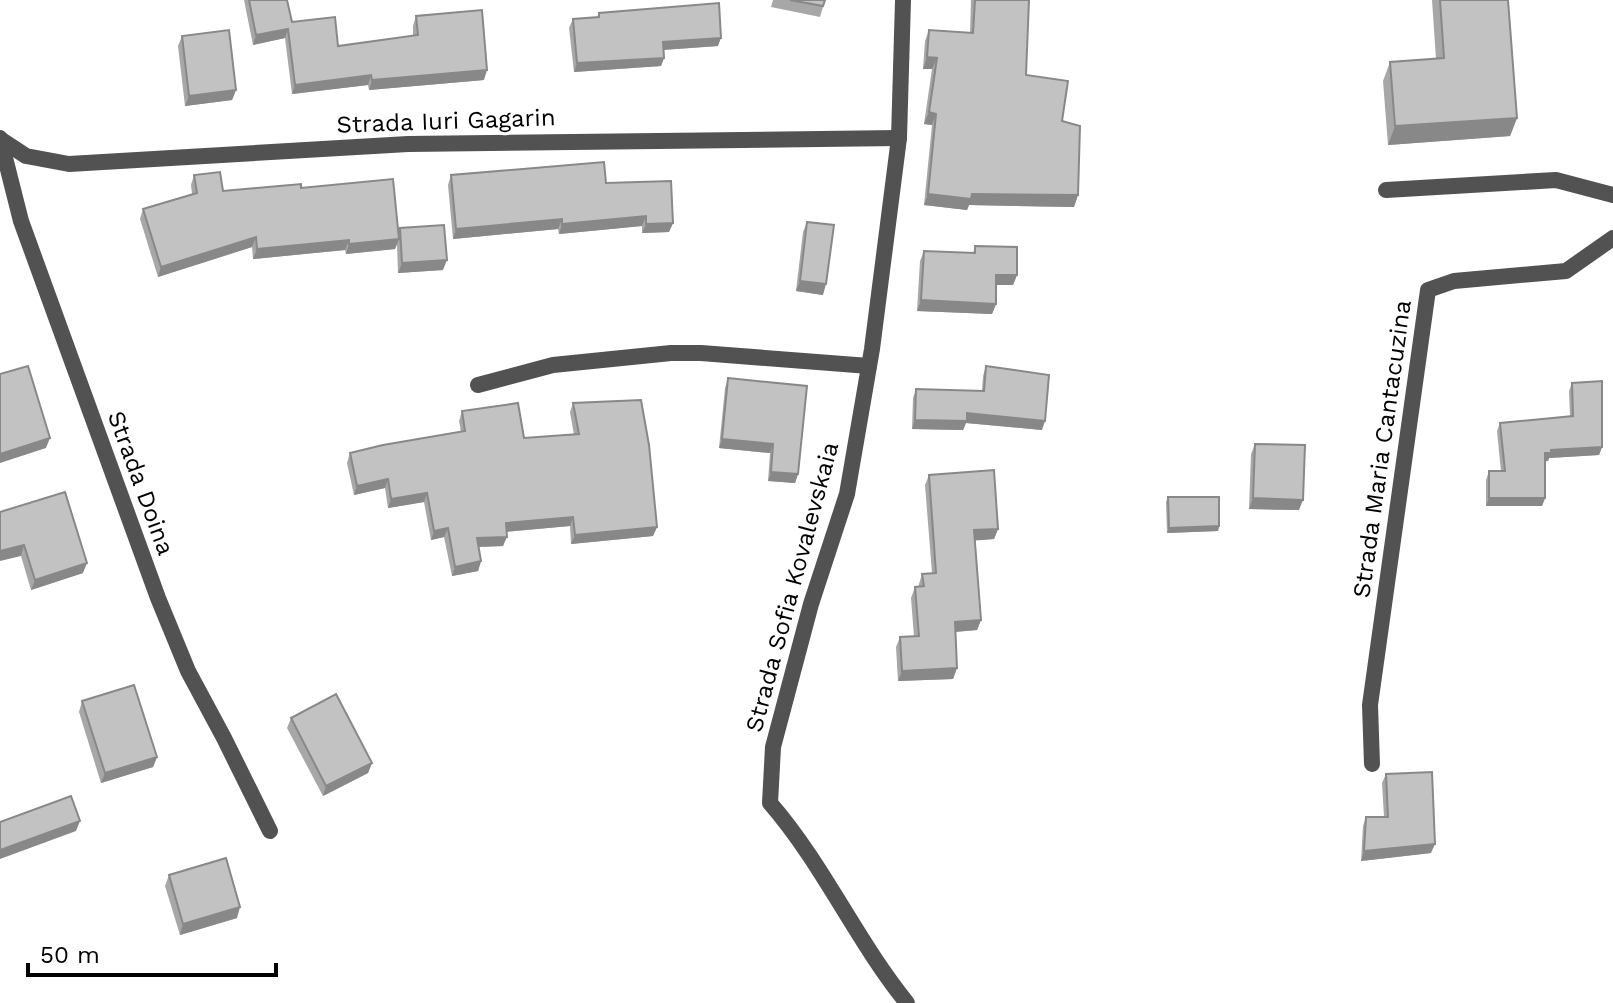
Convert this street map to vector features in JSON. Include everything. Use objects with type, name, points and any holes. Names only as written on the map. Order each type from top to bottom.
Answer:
[{"type":"street","name":"Strada Sofia Kovalevskaia","points":[[903,0],[899,138],[869,366],[847,494],[811,604],[773,747],[770,803],[794,831],[882,972],[907,1003]]},
{"type":"street","name":"Strada Iuri Gagarin","points":[[0,139],[26,156],[69,164],[408,144],[899,138]]},
{"type":"street","name":"Strada Doina","points":[[0,139],[26,236],[158,598],[188,671],[270,831]]},
{"type":"street","points":[[1386,190],[1556,180],[1613,195]]},
{"type":"street","name":"Strada Maria Cantacuzina","points":[[1372,764],[1370,705],[1428,290],[1454,281],[1566,271],[1613,238]]},
{"type":"street","points":[[478,385],[553,365],[671,353],[869,366]]},
{"type":"building","points":[[249,0],[287,0],[292,22],[335,17],[338,46],[418,35],[416,16],[482,10],[487,70],[372,80],[371,75],[295,85],[288,29],[256,35]]},
{"type":"building","points":[[790,0],[825,0],[823,6]]},
{"type":"building","points":[[975,0],[1029,0],[1026,75],[1068,81],[1062,121],[1080,126],[1078,195],[972,194],[971,199],[928,194],[936,114],[929,112],[937,58],[927,57],[929,30],[973,33]]},
{"type":"building","points":[[1440,0],[1508,0],[1517,118],[1395,126],[1390,62],[1444,58]]},
{"type":"building","points":[[719,3],[721,38],[663,42],[664,58],[577,63],[573,19],[599,17],[599,13]]},
{"type":"building","points":[[229,30],[236,90],[189,96],[182,36]]},
{"type":"building","points":[[604,162],[606,183],[671,181],[673,223],[646,224],[646,216],[562,224],[562,219],[456,229],[451,175]]},
{"type":"building","points":[[220,172],[223,191],[301,184],[301,188],[393,179],[399,239],[349,244],[349,240],[257,249],[256,237],[161,267],[143,209],[197,193],[194,175]]},
{"type":"building","points":[[807,222],[834,225],[826,284],[800,281]]},
{"type":"building","points":[[444,225],[447,260],[402,263],[400,228]]},
{"type":"building","points":[[975,246],[1017,247],[1017,275],[996,275],[996,304],[921,300],[924,251],[975,253]]},
{"type":"building","points":[[28,366],[50,438],[0,454],[0,374]]},
{"type":"building","points":[[986,366],[1049,375],[1045,421],[967,413],[967,421],[915,420],[916,389],[984,391]]},
{"type":"building","points":[[728,378],[807,386],[798,474],[771,472],[773,444],[722,439]]},
{"type":"building","points":[[1602,381],[1602,447],[1545,453],[1545,498],[1489,498],[1489,471],[1505,471],[1500,423],[1573,416],[1572,383]]},
{"type":"building","points":[[641,400],[657,527],[575,535],[573,517],[506,523],[507,537],[477,538],[481,561],[455,567],[448,528],[434,531],[427,493],[391,499],[388,479],[357,486],[350,453],[465,431],[462,411],[518,403],[524,438],[579,434],[573,403]]},
{"type":"building","points":[[1255,444],[1305,445],[1303,500],[1253,498]]},
{"type":"building","points":[[994,470],[998,529],[974,530],[981,620],[955,622],[957,668],[902,671],[900,637],[919,636],[915,587],[924,586],[922,574],[936,573],[929,475]]},
{"type":"building","points":[[65,492],[87,563],[35,580],[24,545],[0,551],[0,512]]},
{"type":"building","points":[[1168,497],[1219,497],[1219,526],[1169,528]]},
{"type":"building","points":[[134,685],[157,757],[105,773],[82,701]]},
{"type":"building","points":[[336,694],[372,763],[326,786],[291,718]]},
{"type":"building","points":[[1432,772],[1435,844],[1364,851],[1366,817],[1388,817],[1386,774]]},
{"type":"building","points":[[71,796],[80,821],[0,850],[0,822]]},
{"type":"building","points":[[226,858],[240,907],[183,924],[169,875]]}]
